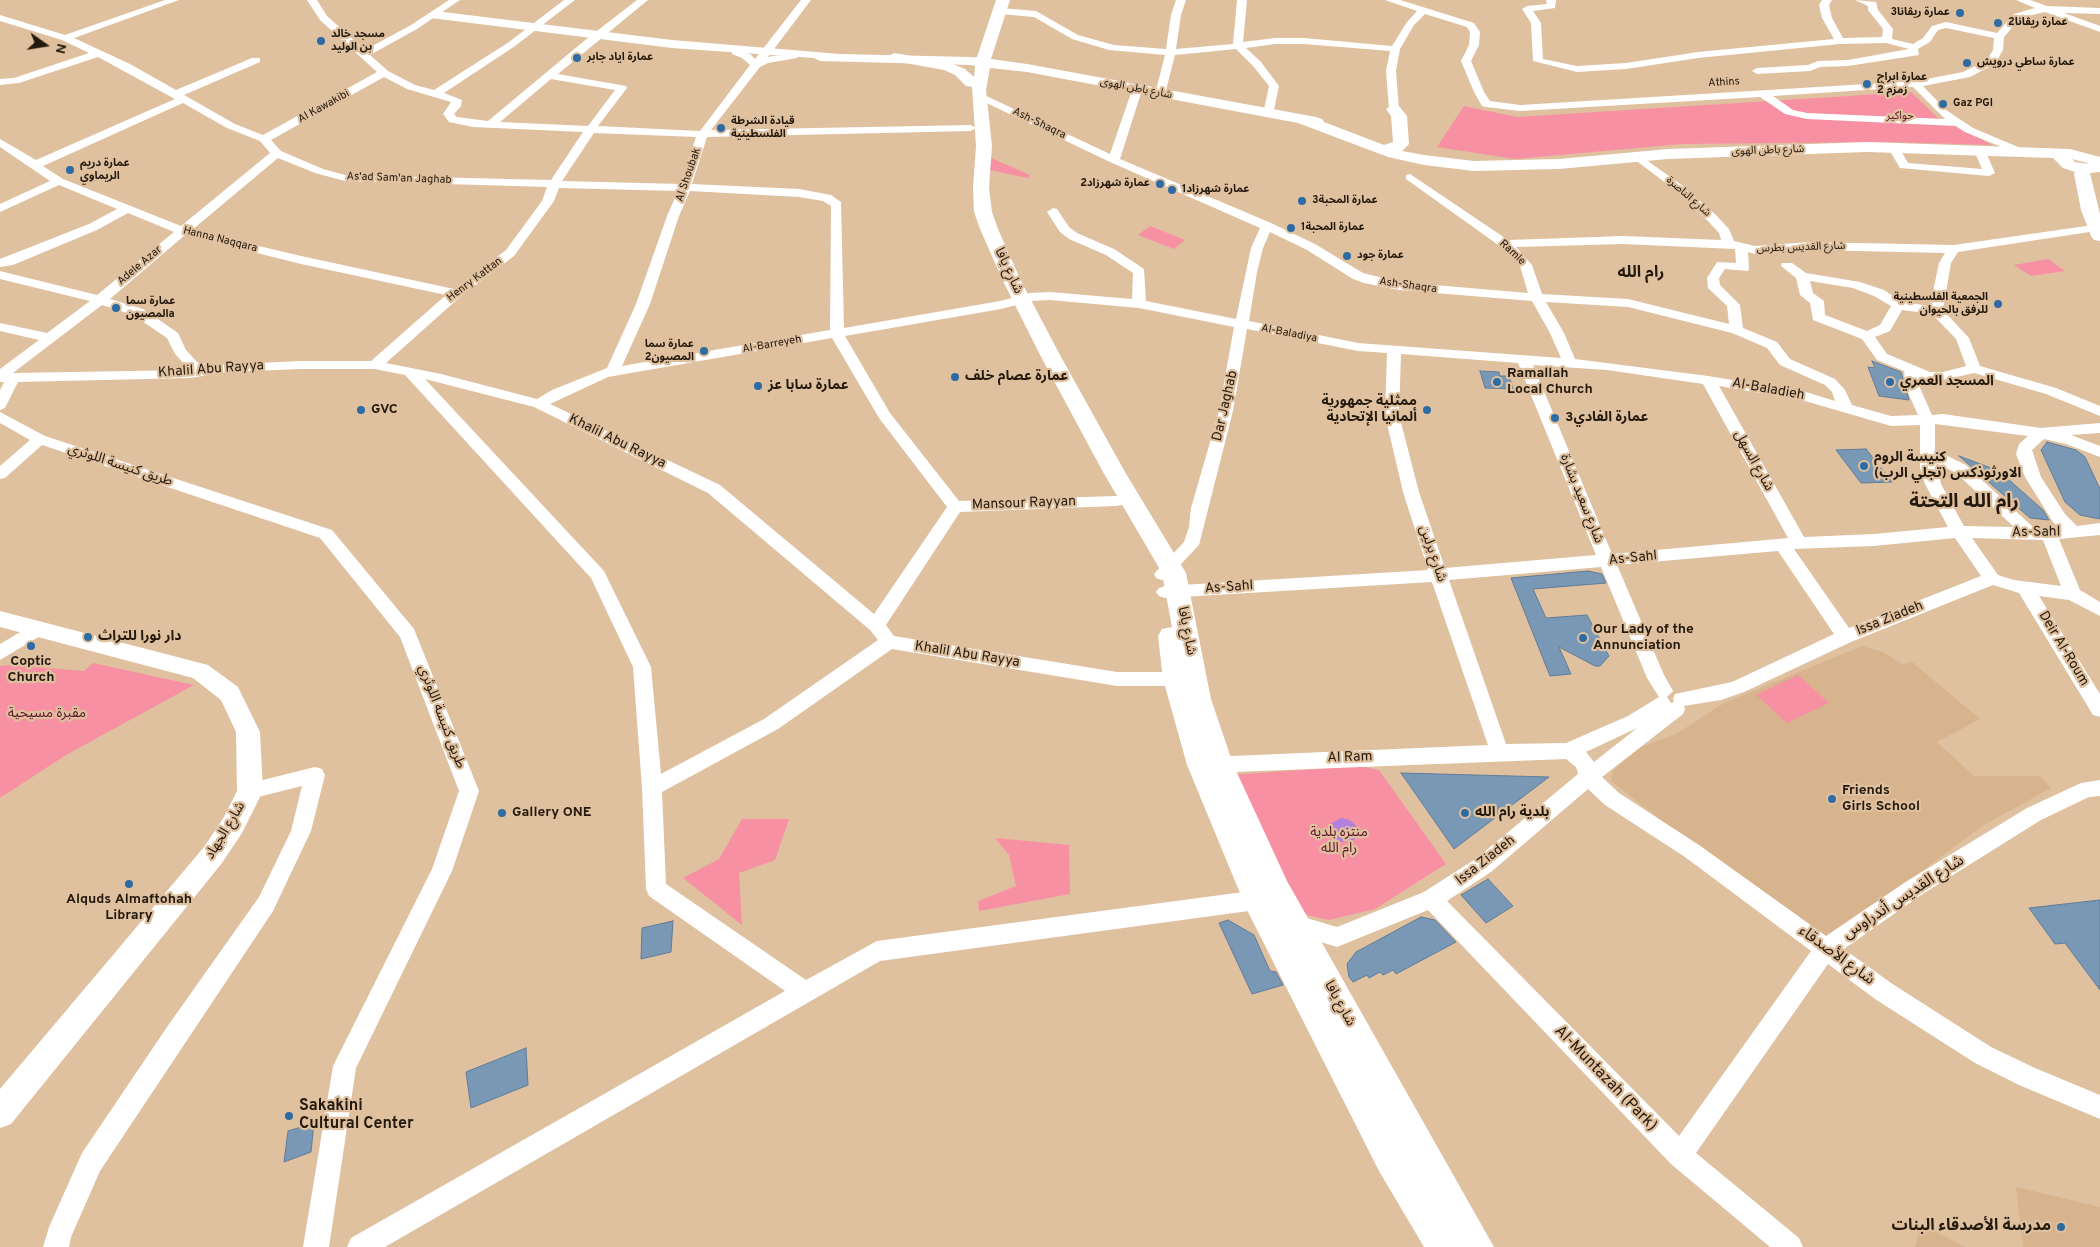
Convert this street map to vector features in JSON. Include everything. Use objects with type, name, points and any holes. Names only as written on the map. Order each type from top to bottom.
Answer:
[{"type":"main road","name":"شارع يافا","points":[[998,4],[979,64],[971,128],[971,186],[975,227],[1114,472],[1169,581],[1198,699],[1210,764],[1294,924],[1476,1247]]},
{"type":"main road","points":[[925,59],[962,53],[979,64],[997,72],[1020,67]]},
{"type":"main road","points":[[894,58],[948,66],[960,72],[997,54],[1020,67]]},
{"type":"main road","name":"شارع يافا","points":[[979,64],[984,146],[981,188],[983,212],[1016,301],[1116,501],[1169,581],[1176,680],[1210,764],[1258,900],[1391,1159],[1445,1247]]},
{"type":"main road","name":"شارع باطن الهوى","points":[[979,64],[1020,67],[1300,119],[1387,145],[1418,158],[1466,166],[1559,164],[1668,154],[1894,148],[1980,150],[2034,154],[2082,164],[2100,155]]},
{"type":"main road","points":[[1387,145],[1399,116],[1394,109]]},
{"type":"main road","points":[[1394,109],[1394,139],[1384,142],[1410,177]]},
{"type":"main road","points":[[1387,145],[1408,148],[1418,158],[1408,166],[1410,177]]},
{"type":"main road","points":[[2082,164],[2098,232]]},
{"type":"street","points":[[65,38],[174,0]]},
{"type":"street","points":[[312,0],[323,18],[384,73],[411,87],[457,100],[456,106],[448,114],[453,120],[490,125],[703,134],[971,128]]},
{"type":"street","points":[[364,54],[435,14],[455,0]]},
{"type":"street","points":[[446,6],[460,0]]},
{"type":"street","points":[[436,94],[534,28],[570,0]]},
{"type":"street","points":[[490,125],[552,72],[643,0]]},
{"type":"street","name":"Al Shoubak","points":[[612,372],[643,304],[703,134],[806,0]]},
{"type":"street","points":[[1160,94],[1171,52],[1176,15],[1181,0]]},
{"type":"street","points":[[1238,46],[1242,0]]},
{"type":"street","name":"Athins","points":[[1390,0],[1471,25],[1475,32],[1474,45],[1466,61],[1486,104],[1520,108],[1916,84],[1966,76],[1991,62],[1998,50],[1999,36],[2017,16],[2043,9],[2100,10]]},
{"type":"street","points":[[1519,0],[1536,23],[1538,61],[1577,69],[1626,66],[1682,57],[1840,41],[1887,40],[1900,45],[1914,47],[1928,40],[1936,28],[1946,25],[1999,36]]},
{"type":"street","points":[[1527,9],[1552,6],[1551,0]]},
{"type":"street","points":[[1827,0],[1824,5],[1827,18],[1840,41]]},
{"type":"street","points":[[1860,0],[1877,2],[1873,10],[1888,29],[1887,40]]},
{"type":"street","points":[[2021,0],[2100,29]]},
{"type":"street","points":[[998,4],[1036,14],[1075,37],[1113,48],[1171,52],[1266,42],[1304,41],[1334,42],[1395,49]]},
{"type":"street","points":[[1394,109],[1391,71],[1395,49],[1410,24],[1423,10]]},
{"type":"street","points":[[435,14],[736,52],[793,56],[834,56]]},
{"type":"street","name":"As'ad Sam'an Jaghab","points":[[0,18],[65,38],[96,54],[126,66],[231,126],[264,140],[277,153],[319,171],[345,178],[555,183],[799,193],[827,198],[836,205],[838,334]]},
{"type":"street","points":[[672,44],[765,54],[925,59]]},
{"type":"street","points":[[1238,46],[1257,64],[1274,86],[1268,114]]},
{"type":"street","points":[[1757,71],[1810,68],[1818,64],[1848,63],[1915,53],[1914,47]]},
{"type":"street","points":[[0,82],[15,81],[96,54]]},
{"type":"street","points":[[36,165],[256,60]]},
{"type":"street","name":"Ash-Shaqra","points":[[979,64],[1114,160],[1267,226],[1311,247],[1358,276],[1369,280],[1417,288],[1634,304],[1737,330],[1772,345],[1785,362],[1830,382],[1838,390],[1845,406]]},
{"type":"street","name":"Henry Kattan","points":[[375,365],[456,292],[510,253],[548,201],[555,183],[590,130],[622,88],[561,79],[553,76],[552,72]]},
{"type":"street","name":"Al Kawakibi","points":[[264,140],[384,73]]},
{"type":"street","points":[[1916,84],[1942,112],[1969,130],[2034,154]]},
{"type":"street","points":[[1114,160],[1137,90]]},
{"type":"street","points":[[1762,93],[1788,112],[1807,116],[1958,123]]},
{"type":"street","name":"Hanna Naqqara","points":[[0,142],[59,181],[182,231],[301,260],[456,292]]},
{"type":"street","points":[[1894,148],[1904,166],[1989,173],[1980,150]]},
{"type":"street","name":"Adele Azar","points":[[4,377],[277,153]]},
{"type":"street","name":"شارع الناصرة","points":[[1638,157],[1679,188],[1711,217],[1735,246]]},
{"type":"street","name":"Ramle","points":[[1410,177],[1505,244],[1526,265],[1536,297],[1557,333],[1570,363]]},
{"type":"street","points":[[0,208],[59,181]]},
{"type":"street","points":[[0,263],[8,262],[93,227],[128,208]]},
{"type":"street","points":[[1053,212],[1064,228],[1073,236],[1110,252],[1134,266],[1139,272],[1140,304]]},
{"type":"street","name":"Dar Jaghab","points":[[1169,581],[1191,545],[1194,536],[1199,508],[1226,411],[1243,325],[1251,272],[1257,248],[1267,226]]},
{"type":"street","name":"شارع القديس بطرس","points":[[1505,244],[1623,240],[1735,246],[1755,250],[1826,246],[1954,249],[2098,232]]},
{"type":"street","points":[[1735,246],[1743,268],[1722,265],[1712,278],[1716,289],[1733,305],[1737,330]]},
{"type":"street","points":[[1919,249],[1936,256],[1945,263]]},
{"type":"street","points":[[1936,312],[1945,263],[1954,249]]},
{"type":"street","points":[[1786,266],[1802,276],[1855,285],[1879,293],[1898,305],[1936,312],[1962,338],[1974,369]]},
{"type":"street","points":[[0,275],[100,300],[138,312],[173,336],[180,351],[193,366],[220,369]]},
{"type":"street","points":[[1802,276],[1808,295],[1817,301],[1818,317],[1867,336],[1882,357],[1911,370],[1936,377],[1974,369],[2043,388],[2100,410]]},
{"type":"street","name":"Al-Baladiya","points":[[1016,301],[1050,296],[1140,304],[1243,325],[1394,351],[1570,363]]},
{"type":"street","name":"Al-Barreyeh","points":[[539,404],[556,393],[612,372],[838,334],[1016,301]]},
{"type":"street","points":[[1867,336],[1885,328],[1898,305]]},
{"type":"street","points":[[0,327],[50,338]]},
{"type":"street","points":[[838,334],[884,415],[955,507]]},
{"type":"street","points":[[135,375],[152,370],[167,362],[180,351]]},
{"type":"street","name":"شارع برلين","points":[[1394,351],[1392,415],[1411,492],[1482,705],[1500,752]]},
{"type":"street","name":"شارع سعيد بشارة","points":[[1524,360],[1656,678],[1671,701]]},
{"type":"street","name":"Al-Baladieh","points":[[1570,363],[1607,366],[1767,388],[1845,406],[1891,421],[1959,421],[2041,433],[2070,440],[2100,452]]},
{"type":"street","name":"Khalil Abu Rayya","points":[[4,377],[190,374],[220,369],[301,365],[375,365],[441,378],[539,404],[714,489],[876,625],[889,642],[1116,679],[1176,680]]},
{"type":"street","points":[[1911,370],[1913,388],[1926,420],[1928,468],[1933,484],[1959,532],[1992,579],[2025,588],[2073,594],[2100,610]]},
{"type":"street","points":[[410,372],[598,575],[642,667],[652,788],[656,889],[805,992]]},
{"type":"street","points":[[0,405],[4,377]]},
{"type":"street","name":"شارع السهل","points":[[1708,380],[1791,544],[1845,637]]},
{"type":"street","name":"طريق كنيسة اللوثري","points":[[0,417],[40,439],[326,534],[408,634],[469,791],[442,871],[346,1066],[316,1247]]},
{"type":"street","points":[[2074,532],[2059,518],[2033,476],[2024,454],[2024,448],[2041,433],[2100,428]]},
{"type":"street","points":[[0,474],[40,439]]},
{"type":"street","points":[[1928,453],[1961,469],[2031,534]]},
{"type":"street","name":"Mansour Rayyan","points":[[876,625],[955,507],[1116,501]]},
{"type":"street","name":"As-Sahl","points":[[1169,581],[1440,575],[1607,562],[1791,544],[1874,540],[1959,532],[2049,534],[2100,529]]},
{"type":"street","points":[[2049,534],[2073,594]]},
{"type":"street","name":"Issa Ziadeh","points":[[1337,937],[1431,899],[1484,865],[1588,777],[1671,701],[1703,697],[1738,687],[1845,637],[1992,579]]},
{"type":"street","name":"Deir Al-Roum","points":[[2025,588],[2100,710]]},
{"type":"street","name":"شارع الجهاد","points":[[0,619],[200,671],[230,694],[248,732],[250,790],[233,825],[213,855],[0,1113]]},
{"type":"street","points":[[0,652],[39,628]]},
{"type":"street","points":[[652,788],[771,724],[889,642]]},
{"type":"street","points":[[1561,751],[1635,721],[1671,701]]},
{"type":"street","name":"Al Ram","points":[[1210,764],[1561,751]]},
{"type":"street","name":"شارع الأصدقاء","points":[[1561,751],[1579,757],[1585,764],[1588,777],[1612,799],[1692,851],[1884,991],[1983,1054],[2027,1077],[2100,1107]]},
{"type":"street","points":[[56,1247],[58,1236],[91,1162],[175,1035],[266,904],[301,831],[315,775],[250,790]]},
{"type":"street","name":"شارع القديس أندراوس","points":[[1680,1155],[1826,949],[1914,888],[2034,814],[2058,801],[2088,789],[2100,788]]},
{"type":"street","name":"Al-Muntazah (Park)","points":[[1431,899],[1680,1155],[1790,1247]]},
{"type":"street","points":[[360,1247],[878,951],[1258,900],[1294,924],[1337,937],[1323,951],[1317,965]]},
{"type":"shaded area","name":"Friends Girls School","points":[[1862,646],[1883,652],[1902,664],[1912,662],[1980,719],[1937,742],[1974,776],[2040,776],[2051,788],[1982,826],[1822,946],[1611,781],[1612,773],[1641,747],[1676,734],[1724,703]]},
{"type":"shaded area","points":[[1341,818],[1350,820],[1357,827],[1358,835],[1353,841],[1339,842],[1331,836],[1330,824]]},
{"type":"shaded area","name":"مدرسة الأصدقاء البنات","points":[[2016,1187],[2100,1207],[2100,1247],[2023,1247]]},
{"type":"shaded area","name":"مدرسة الأصدقاء البنات","points":[[1921,1224],[1965,1247],[1915,1247]]},
{"type":"green space","name":"حواكير","points":[[1911,92],[1938,118],[1992,145],[1887,142],[1682,144],[1515,159],[1437,147],[1464,106],[1517,117]]},
{"type":"green space","points":[[991,158],[1030,175],[1028,178],[989,170]]},
{"type":"green space","points":[[1150,226],[1185,240],[1174,249],[1138,235]]},
{"type":"green space","points":[[2048,259],[2065,271],[2031,276],[2014,265]]},
{"type":"green space","name":"مقبرة مسيحية","points":[[93,663],[194,685],[66,755],[0,798],[0,666],[10,665],[84,671]]},
{"type":"green space","points":[[1798,675],[1829,703],[1787,723],[1756,695]]},
{"type":"green space","name":"منتزه بلدية رام الله","points":[[1359,766],[1379,770],[1446,864],[1375,909],[1329,920],[1290,911],[1229,775]]},
{"type":"green space","points":[[742,819],[789,819],[775,860],[739,873],[742,925],[683,878],[719,859]]},
{"type":"green space","points":[[995,838],[1069,845],[1070,894],[979,911],[978,901],[1016,886],[1009,855]]},
{"type":"building","name":"المسجد العمري","points":[[1872,361],[1901,372],[1909,400],[1879,396],[1868,367],[1875,368]]},
{"type":"building","name":"Ramallah Local Church","points":[[1480,371],[1499,372],[1500,376],[1509,376],[1513,389],[1485,388]]},
{"type":"building","points":[[2047,442],[2076,450],[2085,457],[2100,489],[2100,519],[2080,515],[2065,502],[2041,450]]},
{"type":"building","name":"كنيسة الروم الاورثوذكس (تجلي الرب)","points":[[1866,449],[1892,482],[1861,483],[1836,450]]},
{"type":"building","points":[[1959,456],[1999,471],[2043,510],[2049,520],[2030,518]]},
{"type":"building","points":[[1588,571],[1602,574],[1606,583],[1533,589],[1546,618],[1587,615],[1609,656],[1600,666],[1595,666],[1559,647],[1571,674],[1550,676],[1511,578]]},
{"type":"building","name":"بلدية رام الله","points":[[1401,773],[1549,777],[1454,849]]},
{"type":"building","points":[[1488,879],[1513,906],[1486,923],[1461,895]]},
{"type":"building","points":[[2100,900],[2100,990],[2065,943],[2055,944],[2029,908]]},
{"type":"building","points":[[1421,917],[1435,920],[1456,942],[1396,974],[1393,970],[1383,975],[1380,972],[1369,978],[1367,975],[1353,982],[1349,977],[1347,964],[1356,952]]},
{"type":"building","points":[[1228,920],[1254,935],[1270,971],[1276,972],[1283,985],[1252,994],[1219,923]]},
{"type":"building","points":[[673,921],[671,952],[641,959],[642,928]]},
{"type":"building","points":[[526,1048],[528,1085],[471,1108],[466,1072]]},
{"type":"building","points":[[314,1123],[311,1152],[284,1162],[288,1131]]},
{"type":"place","name":"عمارة ريڤانا3","points":[[1960,13]]},
{"type":"place","name":"عمارة ريڤانا2","points":[[1998,23]]},
{"type":"place","name":"مسجد خالد بن الوليد","points":[[321,41]]},
{"type":"place","name":"عمارة اياد جابر","points":[[577,58]]},
{"type":"place","name":"عمارة ساطي درويش","points":[[1967,63]]},
{"type":"place","name":"عمارة ابراج زمزم 2","points":[[1867,84]]},
{"type":"place","name":"Gaz PGI","points":[[1943,104]]},
{"type":"place","name":"قيادة الشرطة الفلسطينية","points":[[721,128]]},
{"type":"place","name":"عمارة دريم الريماوي","points":[[70,170]]},
{"type":"place","name":"عمارة شهرزاد2","points":[[1160,184]]},
{"type":"place","name":"عمارة شهرزاد1","points":[[1172,190]]},
{"type":"place","name":"عمارة المحبة3","points":[[1302,201]]},
{"type":"place","name":"عمارة المحبة1","points":[[1291,228]]},
{"type":"place","name":"عمارة جود","points":[[1347,256]]},
{"type":"place","name":"الجمعية الفلسطينية للرفق بالحيوان","points":[[1998,304]]},
{"type":"place","name":"عمارة سما المصيونa","points":[[116,308]]},
{"type":"place","name":"عمارة سما المصيون2","points":[[704,351]]},
{"type":"place","name":"عمارة عصام خلف","points":[[955,377]]},
{"type":"place","name":"Ramallah Local Church","points":[[1497,382]]},
{"type":"place","name":"المسجد العمري","points":[[1890,382]]},
{"type":"place","name":"عمارة سابا عز","points":[[758,386]]},
{"type":"place","name":"GVC","points":[[361,410]]},
{"type":"place","name":"ممثلية جمهورية ألمانيا الإتحادية","points":[[1427,410]]},
{"type":"place","name":"عمارة الفادي3","points":[[1555,418]]},
{"type":"place","name":"كنيسة الروم الاورثوذكس (تجلي الرب)","points":[[1864,466]]},
{"type":"place","name":"دار نورا للتراث","points":[[88,637]]},
{"type":"place","name":"Our Lady of the Annunciation","points":[[1583,638]]},
{"type":"place","name":"Coptic Church","points":[[31,646]]},
{"type":"place","name":"Friends Girls School","points":[[1832,799]]},
{"type":"place","name":"Gallery ONE","points":[[502,813]]},
{"type":"place","name":"بلدية رام الله","points":[[1465,813]]},
{"type":"place","name":"Alquds Almaftohah Library","points":[[129,884]]},
{"type":"place","name":"Sakakini Cultural Center","points":[[289,1116]]},
{"type":"place","name":"مدرسة الأصدقاء البنات","points":[[2061,1227]]},
{"type":"district","name":"رام الله","points":[[1641,274]]},
{"type":"district","name":"رام الله التحتة","points":[[1964,503]]}]
